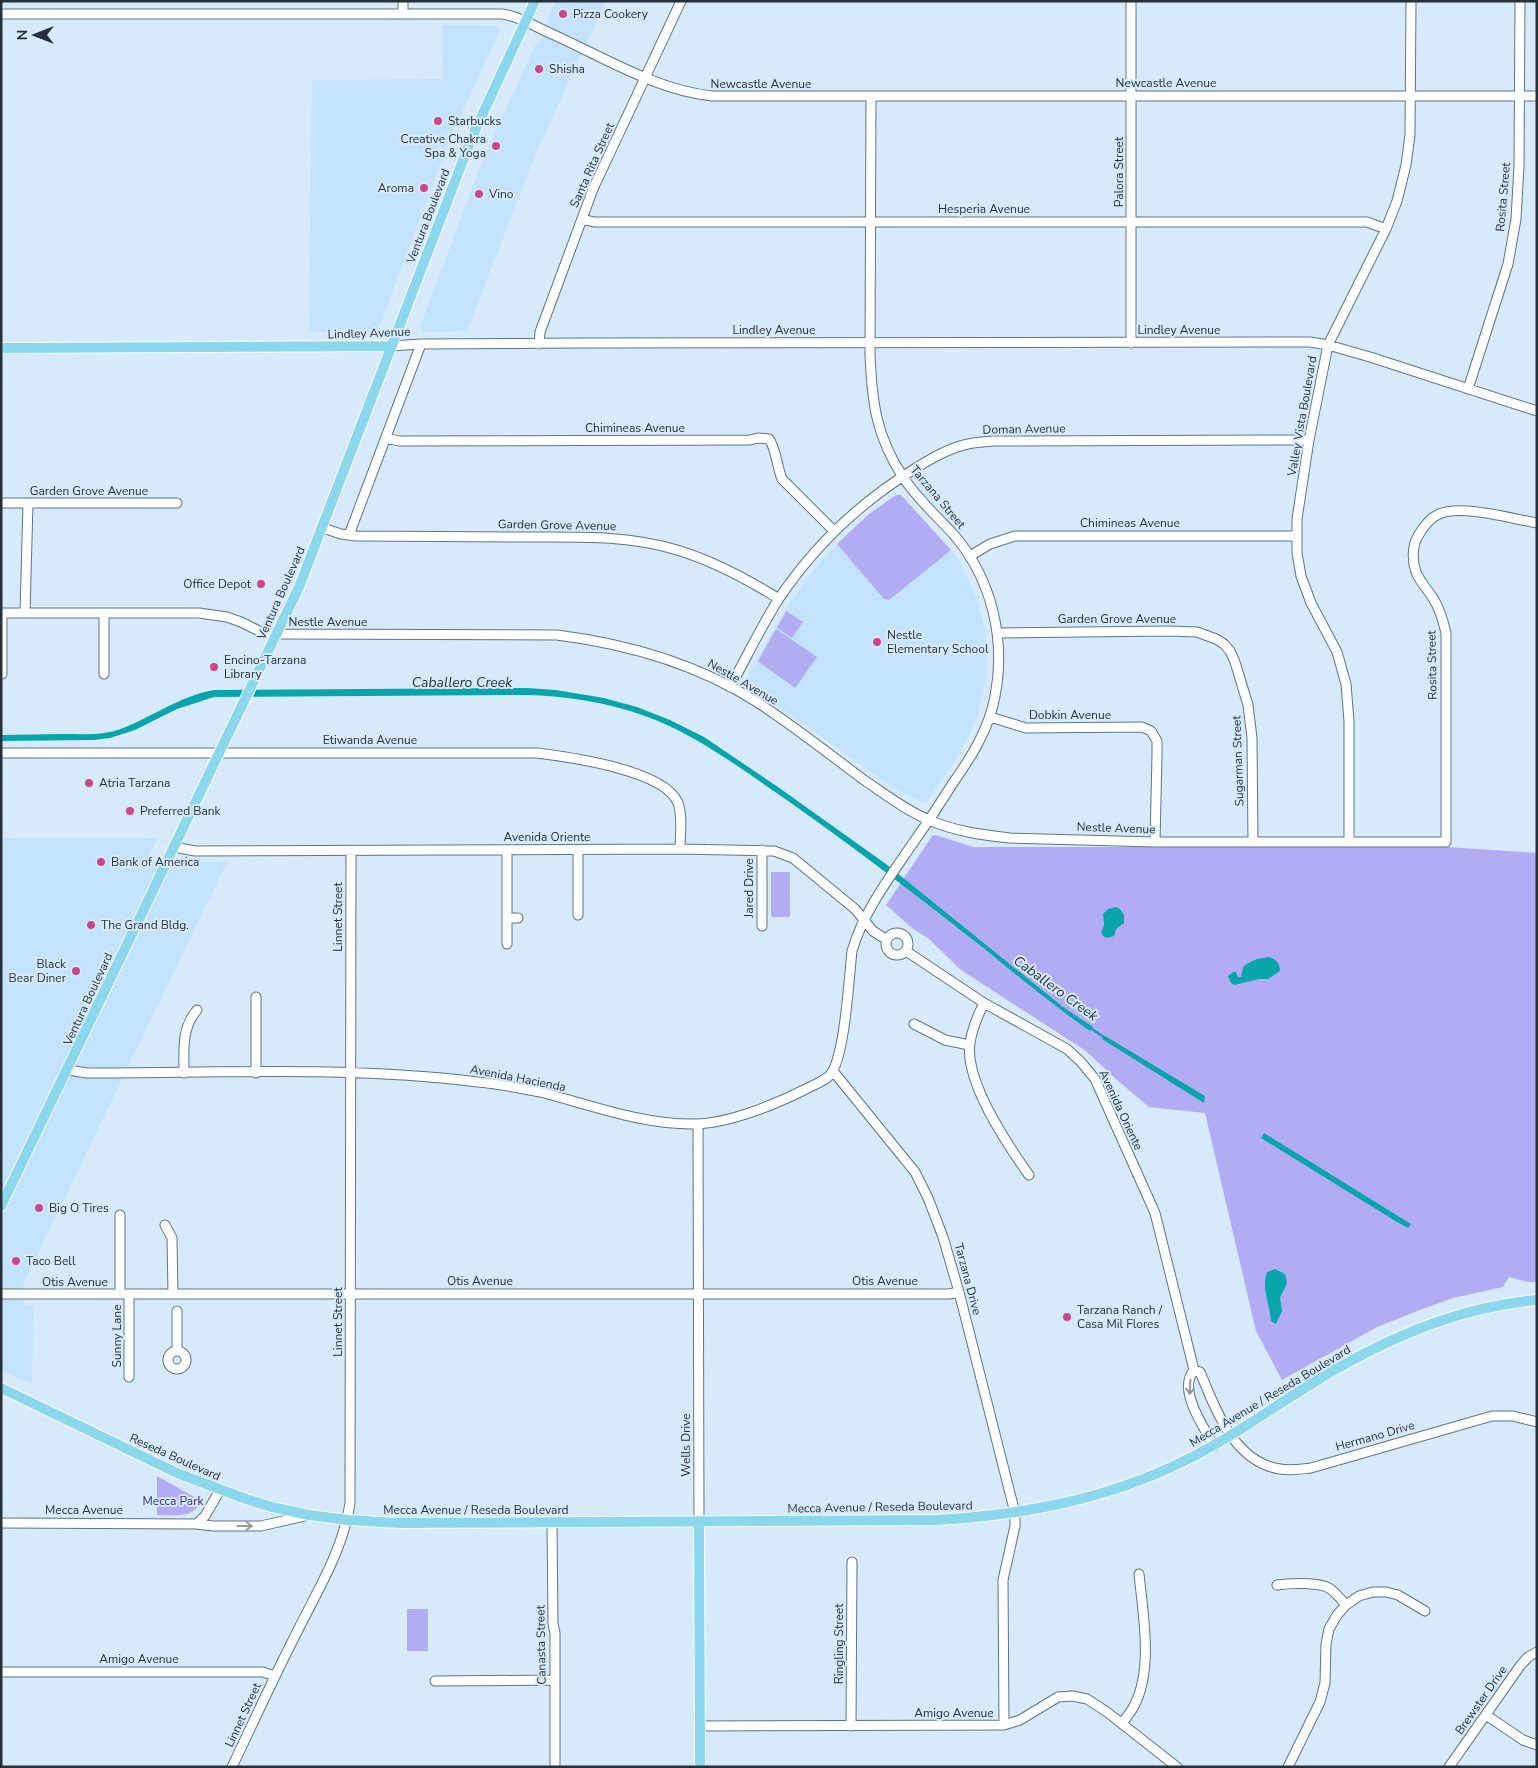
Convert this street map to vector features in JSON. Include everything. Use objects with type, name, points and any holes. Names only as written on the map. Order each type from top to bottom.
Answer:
[{"type":"main road","name":"Ventura Boulevard","points":[[1,1206],[299,587],[472,137],[535,1]]},
{"type":"main road","name":"Lindley Avenue","points":[[1,348],[391,346]]},
{"type":"main road","name":"Mecca Avenue / Reseda Boulevard","points":[[348,1520],[399,1523],[936,1520],[1015,1514],[1065,1504],[1117,1490],[1159,1473],[1214,1446],[1344,1364],[1376,1348],[1435,1322],[1486,1308],[1533,1300]]},
{"type":"main road","name":"Reseda Boulevard","points":[[1,1388],[177,1473],[220,1490],[272,1507],[309,1515],[348,1520]]},
{"type":"main road","name":"Wells Drive","points":[[699,1521],[700,1767]]},
{"type":"street","points":[[403,1],[403,14]]},
{"type":"street","name":"Santa Rita Street","points":[[538,344],[540,332],[594,189],[681,1]]},
{"type":"street","name":"Palora Street","points":[[1131,1],[1131,343]]},
{"type":"street","name":"Valley Vista Boulevard","points":[[1349,842],[1349,721],[1346,684],[1337,652],[1311,603],[1301,576],[1296,519],[1309,440],[1328,345],[1386,229],[1397,201],[1406,165],[1410,135],[1411,1]]},
{"type":"street","name":"Rosita Street","points":[[1468,389],[1510,255],[1516,219],[1519,166],[1520,1]]},
{"type":"street","name":"Newcastle Avenue","points":[[1,14],[502,14],[524,22],[673,89],[692,94],[712,96],[1537,96]]},
{"type":"street","name":"Tarzana Street","points":[[865,920],[889,879],[970,759],[990,718],[999,671],[998,633],[981,577],[970,556],[902,476],[877,424],[871,392],[870,343],[871,96]]},
{"type":"street","name":"Hesperia Avenue","points":[[582,219],[594,222],[1367,222],[1386,229]]},
{"type":"street","name":"Lindley Avenue","points":[[391,346],[421,344],[1310,342],[1328,345],[1537,411]]},
{"type":"street","points":[[349,535],[421,344]]},
{"type":"street","name":"Chimineas Avenue","points":[[386,438],[399,441],[769,439],[772,443],[782,479],[834,531]]},
{"type":"street","name":"Doman Avenue","points":[[730,687],[779,599],[805,562],[834,531],[861,507],[902,476],[938,454],[968,444],[994,441],[1309,440]]},
{"type":"street","name":"Garden Grove Avenue","points":[[1,503],[177,503]]},
{"type":"street","points":[[25,613],[28,503]]},
{"type":"street","name":"Rosita Street","points":[[1446,842],[1446,633],[1442,616],[1434,599],[1422,584],[1416,571],[1413,556],[1415,541],[1424,526],[1439,514],[1459,510],[1537,523]]},
{"type":"street","name":"Garden Grove Avenue","points":[[323,528],[349,535],[597,537],[639,541],[676,549],[708,560],[742,576],[779,599]]},
{"type":"street","name":"Chimineas Avenue","points":[[970,556],[990,544],[1015,536],[1296,536]]},
{"type":"street","points":[[2,613],[2,674]]},
{"type":"street","name":"Nestle Avenue","points":[[2,613],[212,614],[241,622],[261,632],[278,634],[557,635],[597,640],[634,648],[678,663],[730,687],[757,703],[896,802],[929,820],[971,832],[1010,838],[1155,842],[1446,842]]},
{"type":"street","points":[[104,613],[104,674]]},
{"type":"street","name":"Garden Grove Avenue","points":[[998,633],[1197,632],[1216,640],[1230,651]]},
{"type":"street","name":"Sugarman Street","points":[[1230,651],[1248,705],[1252,738],[1253,842]]},
{"type":"street","name":"Dobkin Avenue","points":[[990,718],[1026,728],[1142,727],[1151,731],[1157,741],[1155,842]]},
{"type":"street","name":"Etiwanda Avenue","points":[[1,753],[537,753],[570,757],[614,767],[655,781],[671,792],[680,812],[680,850]]},
{"type":"street","name":"Avenida Oriente","points":[[174,847],[195,850],[774,851],[793,858],[855,909],[873,931],[887,940]]},
{"type":"street","points":[[507,850],[507,944]]},
{"type":"street","points":[[578,850],[578,915]]},
{"type":"street","name":"Jared Drive","points":[[762,850],[762,926]]},
{"type":"street","name":"Linnet Street","points":[[232,1767],[341,1544],[348,1520],[350,1503],[351,1294],[351,851]]},
{"type":"street","points":[[507,918],[518,918]]},
{"type":"street","points":[[833,1071],[841,1045],[852,951],[856,937],[865,920]]},
{"type":"street","name":"Avenida Oriente","points":[[896,933],[903,935],[908,944],[906,951],[901,955],[892,954],[887,949],[887,940],[896,933]]},
{"type":"street","name":"Avenida Oriente","points":[[906,951],[984,1003],[1066,1049],[1081,1062],[1095,1079],[1154,1213],[1194,1370],[1191,1374],[1189,1394],[1214,1446]]},
{"type":"street","points":[[256,997],[256,1073]]},
{"type":"street","points":[[984,1003],[969,1045],[970,1065],[976,1083],[1004,1141],[1029,1175]]},
{"type":"street","points":[[184,1073],[184,1037],[188,1024],[197,1010]]},
{"type":"street","points":[[914,1024],[945,1040],[969,1045]]},
{"type":"street","name":"Avenida Hacienda","points":[[68,1070],[87,1073],[399,1074],[482,1082],[538,1092],[645,1120],[698,1124],[745,1114],[772,1104],[828,1078],[833,1071]]},
{"type":"street","name":"Tarzana Drive","points":[[833,1071],[915,1172],[943,1237],[959,1292],[1015,1514],[1015,1526],[1003,1580],[1004,1725]]},
{"type":"street","name":"Wells Drive","points":[[698,1124],[699,1521]]},
{"type":"street","name":"Sunny Lane","points":[[120,1215],[129,1378]]},
{"type":"street","points":[[165,1225],[172,1238],[173,1293]]},
{"type":"street","name":"Otis Avenue","points":[[1,1294],[949,1294],[959,1292]]},
{"type":"street","points":[[177,1311],[178,1350]]},
{"type":"street","name":"Avenida Oriente","points":[[1194,1370],[1200,1372],[1214,1404],[1231,1435]]},
{"type":"street","name":"Hermano Drive","points":[[1231,1435],[1242,1449],[1261,1463],[1278,1469],[1293,1470],[1311,1468],[1492,1416],[1513,1416],[1537,1422]]},
{"type":"street","points":[[196,1524],[205,1516],[220,1490]]},
{"type":"street","name":"Mecca Avenue","points":[[1,1523],[261,1526],[309,1515]]},
{"type":"street","name":"Canasta Street","points":[[552,1522],[555,1767]]},
{"type":"street","name":"Ringling Street","points":[[851,1726],[852,1562]]},
{"type":"street","points":[[1122,1724],[1135,1705],[1144,1672],[1145,1636],[1139,1574]]},
{"type":"street","points":[[1277,1585],[1323,1586],[1331,1589],[1346,1605]]},
{"type":"street","points":[[1288,1767],[1320,1702],[1325,1683],[1326,1644],[1329,1629],[1336,1615],[1359,1596],[1373,1592],[1386,1592],[1398,1595],[1425,1611]]},
{"type":"street","name":"Brewster Drive","points":[[1450,1767],[1520,1666],[1528,1657],[1537,1652]]},
{"type":"street","name":"Amigo Avenue","points":[[1,1672],[263,1672],[275,1676]]},
{"type":"street","points":[[434,1680],[555,1680]]},
{"type":"street","name":"Amigo Avenue","points":[[700,1726],[1004,1725],[1020,1720],[1058,1697],[1073,1696],[1087,1699],[1177,1767]]},
{"type":"street","points":[[1486,1715],[1523,1740],[1537,1745]]},
{"type":"shaded area","points":[[556,1],[606,1],[535,155],[467,331],[423,332],[420,327],[485,154],[536,44],[540,41],[549,22],[548,18]]},
{"type":"shaded area","points":[[442,25],[496,26],[499,32],[451,136],[377,332],[309,332],[312,80],[443,79]]},
{"type":"shaded area","name":"Nestle Elementary School","points":[[896,495],[901,495],[959,561],[976,597],[986,633],[986,676],[977,717],[961,752],[926,803],[891,786],[746,683],[746,679],[789,604],[816,567],[869,514]]},
{"type":"shaded area","points":[[1,838],[158,838],[145,862],[227,862],[23,1284],[24,1305],[33,1306],[32,1383],[1,1370]]},
{"type":"green space","points":[[896,495],[901,495],[951,550],[889,600],[884,599],[837,544],[869,514]]},
{"type":"green space","points":[[786,611],[803,622],[792,638],[777,628]]},
{"type":"green space","points":[[776,629],[817,657],[795,688],[758,661]]},
{"type":"green space","points":[[936,835],[973,847],[1447,847],[1537,853],[1537,1282],[1528,1282],[1509,1277],[1503,1287],[1453,1298],[1425,1308],[1377,1327],[1282,1380],[1256,1331],[1205,1113],[1149,1107],[1086,1051],[961,970],[929,939],[912,928],[886,905],[932,836]]},
{"type":"green space","points":[[771,872],[790,872],[790,917],[771,917]]},
{"type":"green space","name":"Mecca Park","points":[[157,1476],[196,1498],[198,1506],[195,1510],[185,1514],[157,1515]]},
{"type":"green space","points":[[407,1609],[428,1609],[428,1651],[407,1651]]},
{"type":"water","points":[[527,688],[556,690],[604,698],[637,707],[670,720],[704,737],[886,864],[1063,1007],[1093,1027],[1090,1031],[1037,992],[961,930],[885,872],[732,762],[698,741],[663,723],[601,703],[571,698],[526,695],[214,697],[177,709],[135,730],[110,738],[94,740],[1,741],[1,735],[93,734],[116,731],[190,697],[214,690]]},
{"type":"water","points":[[1116,907],[1124,915],[1124,923],[1116,929],[1114,936],[1107,938],[1101,932],[1104,925],[1103,914],[1108,909]]},
{"type":"water","points":[[1270,957],[1278,963],[1280,971],[1268,979],[1259,979],[1234,985],[1231,983],[1228,976],[1233,972],[1236,972],[1238,977],[1241,977],[1243,967],[1255,960]]},
{"type":"water","points":[[1105,1036],[1205,1096],[1204,1103],[1102,1039]]},
{"type":"water","points":[[1264,1133],[1411,1224],[1408,1228],[1397,1222],[1261,1138]]},
{"type":"water","points":[[1275,1269],[1285,1274],[1287,1282],[1280,1298],[1282,1311],[1276,1324],[1271,1321],[1265,1290],[1267,1272]]},
{"type":"waterway","name":"Caballero Creek","points":[[1089,1027],[1105,1038]]},
{"type":"place","name":"Pizza Cookery","points":[[563,14]]},
{"type":"place","name":"Shisha","points":[[539,69]]},
{"type":"place","name":"Starbucks","points":[[438,121]]},
{"type":"place","name":"Creative Chakra Spa & Yoga","points":[[496,146]]},
{"type":"place","name":"Aroma","points":[[424,188]]},
{"type":"place","name":"Vino","points":[[479,194]]},
{"type":"place","name":"Office Depot","points":[[261,584]]},
{"type":"place","name":"Nestle Elementary School","points":[[877,642]]},
{"type":"place","name":"Encino-Tarzana Library","points":[[214,667]]},
{"type":"place","name":"Atria Tarzana","points":[[89,783]]},
{"type":"place","name":"Preferred Bank","points":[[130,811]]},
{"type":"place","name":"Bank of America","points":[[101,862]]},
{"type":"place","name":"The Grand Bldg.","points":[[91,925]]},
{"type":"place","name":"Black Bear Diner","points":[[76,971]]},
{"type":"place","name":"Big O Tires","points":[[39,1208]]},
{"type":"place","name":"Taco Bell","points":[[16,1261]]},
{"type":"place","name":"Tarzana Ranch / Casa Mil Flores","points":[[1067,1317]]}]
